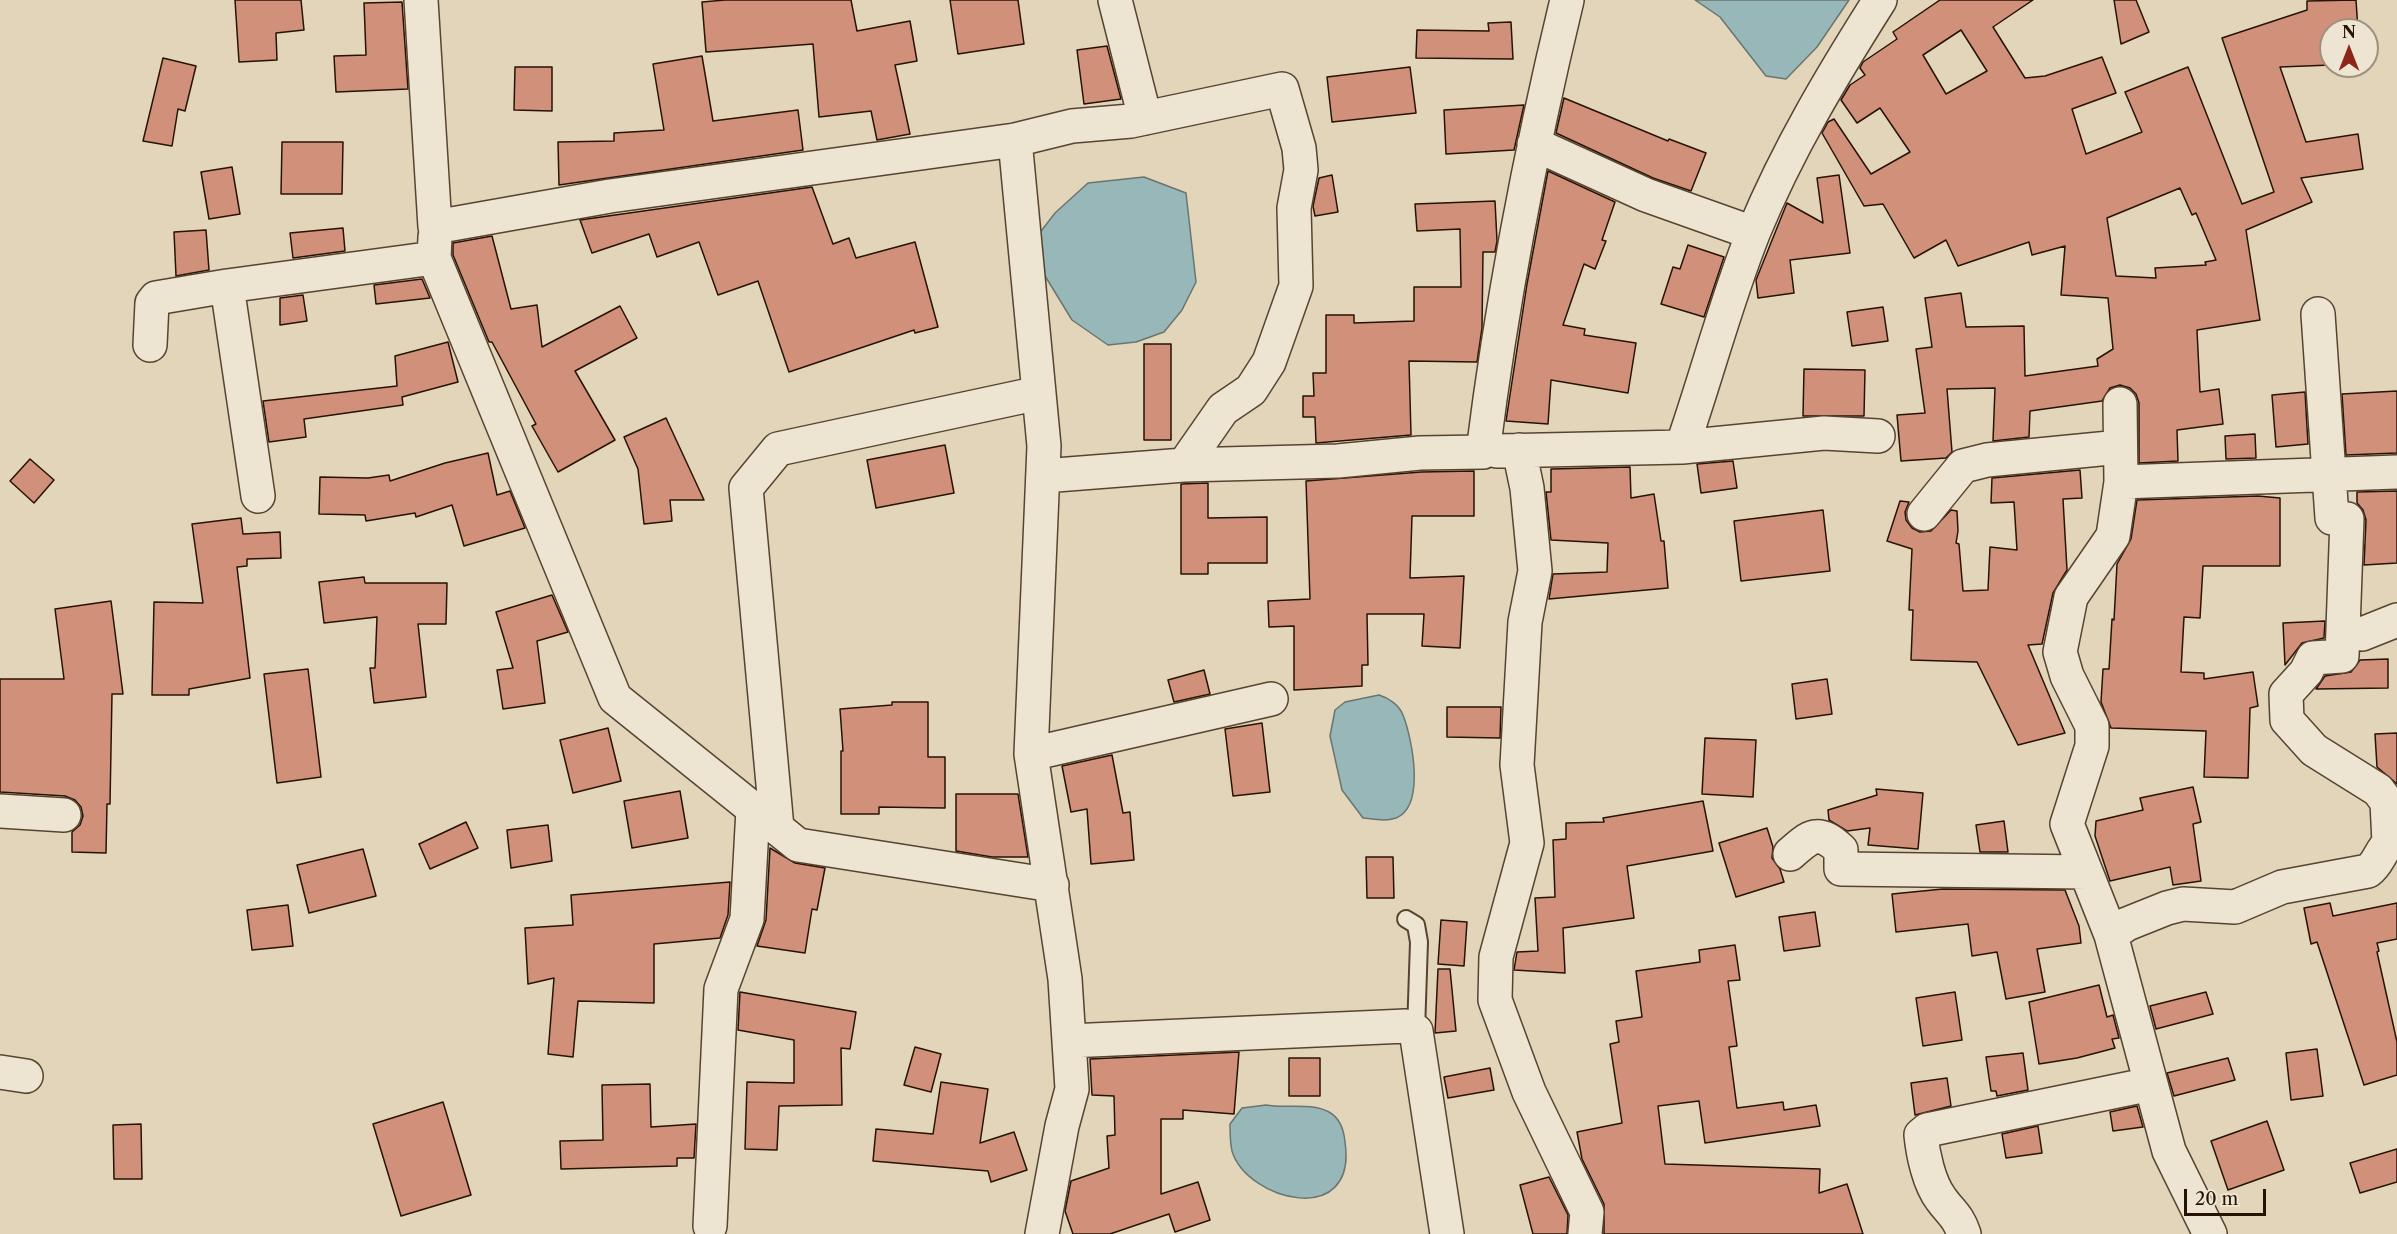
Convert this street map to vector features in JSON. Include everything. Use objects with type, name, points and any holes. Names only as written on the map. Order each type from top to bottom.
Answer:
[{"type":"street","points":[[421,0],[435,242],[615,698],[798,845],[1052,885]]},
{"type":"street","points":[[1115,0],[1145,118]]},
{"type":"street","points":[[1484,452],[1496,350],[1534,144],[1567,0]]},
{"type":"street","points":[[1682,447],[1754,233],[1786,158],[1836,69],[1880,0]]},
{"type":"street","points":[[150,345],[152,303],[156,298],[227,286],[435,242],[610,196],[1015,140],[1072,126],[1145,118],[1282,90],[1299,148],[1301,179],[1294,208],[1296,286],[1269,362],[1251,390],[1223,409],[1184,465]]},
{"type":"street","points":[[1015,140],[1044,446],[1031,754],[1065,979],[1072,1089],[1062,1126],[1042,1234]]},
{"type":"street","points":[[1534,144],[1646,195],[1754,233]]},
{"type":"street","points":[[227,286],[258,496]]},
{"type":"street","points":[[2111,935],[2127,924],[2183,904],[2235,907],[2282,887],[2368,872],[2376,866],[2379,853],[2389,843],[2387,802],[2378,790],[2314,750],[2287,720],[2286,694],[2306,672],[2313,658],[2342,656],[2344,630],[2348,519],[2332,518],[2318,314]]},
{"type":"street","points":[[710,1226],[721,989],[747,919],[765,818],[746,488],[778,449],[1039,393]]},
{"type":"street","points":[[2120,404],[2121,482],[2113,536],[2071,597],[2060,652],[2067,676],[2092,726],[2092,746],[2067,824],[2111,935],[2169,1151],[2210,1234]]},
{"type":"street","points":[[1043,476],[1184,465],[1338,461],[1420,453],[1682,447],[1824,433],[1878,436]]},
{"type":"street","points":[[1924,514],[1963,466],[1987,460],[2120,447]]},
{"type":"street","points":[[1519,450],[1527,488],[1535,571],[1525,622],[1517,765],[1527,843],[1496,957],[1495,1000],[1529,1092],[1587,1212],[1585,1234]]},
{"type":"street","points":[[2121,482],[2397,472]]},
{"type":"street","points":[[2344,630],[2362,634],[2397,620]]},
{"type":"street","points":[[1031,754],[1271,699]]},
{"type":"street","points":[[0,811],[64,815]]},
{"type":"street","points":[[1790,854],[1807,838],[1820,835],[1832,841],[1841,850],[1841,869],[2086,872]]},
{"type":"street","points":[[1069,1041],[1396,1025],[1406,1026],[1416,1031],[1447,1234]]},
{"type":"street","points":[[1964,1234],[1956,1213],[1941,1200],[1933,1185],[1921,1136],[1927,1130],[2151,1084]]},
{"type":"lane","points":[[1406,919],[1416,925],[1419,942],[1416,1031]]},
{"type":"water","points":[[1695,0],[1849,0],[1817,47],[1786,79],[1766,76],[1720,17]]},
{"type":"water","points":[[1144,177],[1186,193],[1196,282],[1182,310],[1164,332],[1136,342],[1108,345],[1072,320],[1042,271],[1035,239],[1055,213],[1088,183]]},
{"type":"water","points":[[1379,695],[1393,702],[1403,715],[1413,755],[1414,786],[1411,800],[1405,811],[1396,818],[1388,820],[1363,818],[1342,790],[1330,736],[1335,710],[1345,702]]},
{"type":"water","points":[[1266,1105],[1314,1107],[1329,1112],[1339,1121],[1345,1142],[1344,1169],[1335,1187],[1319,1196],[1299,1198],[1278,1193],[1258,1183],[1242,1169],[1232,1151],[1230,1124],[1242,1108]]},
{"type":"building","points":[[235,0],[301,0],[304,30],[276,33],[277,60],[239,62]]},
{"type":"building","points":[[851,0],[857,31],[910,21],[917,61],[895,65],[910,134],[877,140],[871,111],[819,117],[813,44],[706,52],[702,2]]},
{"type":"building","points":[[950,0],[1018,0],[1024,44],[958,54]]},
{"type":"building","points":[[1940,0],[2033,0],[1993,27],[2025,78],[2045,76],[2102,57],[2116,93],[2072,109],[2086,154],[2142,132],[2125,92],[2188,67],[2242,204],[2274,192],[2222,38],[2307,10],[2307,1],[2356,0],[2357,18],[2319,18],[2319,65],[2280,67],[2306,142],[2358,134],[2363,169],[2301,178],[2312,202],[2246,230],[2260,320],[2197,330],[2200,392],[2219,389],[2223,424],[2177,430],[2178,461],[2139,463],[2139,403],[2136,394],[2130,388],[2120,385],[2110,388],[2102,401],[2030,411],[2029,437],[1993,441],[1995,388],[1947,389],[1952,452],[1946,458],[1901,461],[1897,415],[1925,413],[1916,349],[1932,347],[1925,298],[1961,293],[1966,327],[2024,326],[2025,376],[2098,366],[2097,359],[2113,349],[2108,298],[2061,295],[2065,246],[2032,255],[2029,242],[1958,266],[1946,240],[1914,258],[1883,204],[1864,206],[1822,133],[1828,122],[1834,119],[1871,174],[1910,152],[1880,108],[1857,123],[1841,100],[1850,85],[1865,75],[1860,68],[1863,62],[1897,39],[1893,32]],"holes":[[[1961,30],[1987,71],[1946,94],[1923,55]],[[2180,188],[2192,215],[2196,213],[2216,260],[2205,262],[2206,265],[2155,268],[2156,278],[2116,276],[2107,218]]]},
{"type":"building","points":[[2114,0],[2136,0],[2149,32],[2121,44]]},
{"type":"building","points":[[402,2],[408,89],[336,92],[334,56],[366,55],[364,3]]},
{"type":"building","points":[[1511,22],[1513,59],[1416,58],[1417,30],[1489,31],[1488,23]]},
{"type":"building","points":[[1107,46],[1121,99],[1084,104],[1077,50]]},
{"type":"building","points":[[702,56],[713,121],[798,110],[803,150],[559,185],[558,142],[614,141],[614,133],[664,130],[653,64]]},
{"type":"building","points":[[163,58],[196,66],[185,111],[178,109],[172,146],[143,141]]},
{"type":"building","points":[[515,67],[552,67],[552,111],[514,110]]},
{"type":"building","points":[[1410,67],[1416,113],[1332,122],[1327,77]]},
{"type":"building","points":[[1564,98],[1668,141],[1669,139],[1706,153],[1691,191],[1653,178],[1556,133]]},
{"type":"building","points":[[1524,105],[1514,150],[1446,154],[1444,110]]},
{"type":"building","points":[[282,142],[343,142],[342,194],[281,194]]},
{"type":"building","points":[[232,167],[240,214],[209,219],[201,172]]},
{"type":"building","points":[[1548,171],[1615,202],[1602,240],[1606,241],[1595,269],[1584,264],[1563,325],[1585,329],[1584,335],[1636,343],[1628,393],[1551,380],[1548,424],[1506,421],[1527,284]]},
{"type":"building","points":[[1332,175],[1338,212],[1315,216],[1313,206],[1319,178]]},
{"type":"building","points":[[1839,175],[1850,253],[1790,260],[1794,293],[1758,298],[1756,280],[1787,203],[1823,223],[1817,178]]},
{"type":"building","points":[[812,187],[833,244],[849,238],[856,258],[915,242],[938,327],[915,333],[914,330],[789,372],[758,281],[718,295],[699,242],[657,257],[649,234],[592,253],[580,220]]},
{"type":"building","points":[[1495,201],[1497,241],[1495,252],[1483,252],[1482,328],[1477,362],[1409,361],[1411,435],[1316,443],[1315,417],[1303,417],[1303,396],[1314,396],[1313,373],[1326,373],[1326,315],[1354,315],[1354,323],[1414,321],[1414,287],[1461,287],[1460,229],[1417,231],[1415,204]]},
{"type":"building","points":[[343,228],[345,251],[293,258],[290,233]]},
{"type":"building","points":[[206,230],[209,270],[176,276],[174,232]]},
{"type":"building","points":[[492,236],[511,309],[537,305],[542,347],[620,306],[637,338],[575,371],[615,440],[558,472],[532,426],[536,424],[492,342],[489,342],[453,255],[453,243]]},
{"type":"building","points":[[1688,245],[1724,257],[1704,317],[1661,304],[1673,267],[1680,269]]},
{"type":"building","points":[[422,279],[430,298],[376,304],[374,285]]},
{"type":"building","points":[[303,295],[307,321],[280,325],[280,298]]},
{"type":"building","points":[[1883,307],[1888,341],[1852,346],[1847,312]]},
{"type":"building","points":[[448,342],[458,382],[402,397],[403,405],[304,419],[306,437],[269,442],[263,401],[397,386],[395,356]]},
{"type":"building","points":[[1144,344],[1171,344],[1171,440],[1144,440]]},
{"type":"building","points":[[1804,369],[1865,370],[1864,416],[1803,416]]},
{"type":"building","points":[[2397,391],[2397,453],[2346,455],[2342,394]]},
{"type":"building","points":[[2305,392],[2308,444],[2276,447],[2272,395]]},
{"type":"building","points":[[666,418],[704,500],[670,500],[672,521],[644,524],[638,469],[624,437]]},
{"type":"building","points":[[2255,434],[2256,458],[2226,459],[2225,436]]},
{"type":"building","points":[[945,445],[954,493],[876,508],[867,460]]},
{"type":"building","points":[[488,453],[497,495],[510,491],[525,528],[464,546],[452,505],[416,517],[415,513],[366,521],[365,515],[319,514],[320,477],[368,478],[389,475],[390,481],[445,463]]},
{"type":"building","points":[[30,459],[54,480],[34,503],[10,481]]},
{"type":"building","points":[[1733,461],[1737,488],[1701,493],[1697,464]]},
{"type":"building","points":[[1630,467],[1631,498],[1654,494],[1661,541],[1664,541],[1668,588],[1549,599],[1553,574],[1607,572],[1608,543],[1551,540],[1546,492],[1551,492],[1551,469]]},
{"type":"building","points":[[2080,470],[2082,498],[2063,499],[2067,570],[2053,593],[2042,644],[2028,645],[2065,733],[2018,745],[1977,662],[1911,660],[1913,610],[1909,610],[1912,549],[1887,541],[1900,501],[1909,502],[1905,512],[1906,520],[1912,528],[1920,532],[1931,531],[1951,510],[1957,511],[1956,543],[1959,544],[1963,591],[1988,590],[1990,547],[2017,550],[2014,502],[1991,503],[1992,478]]},
{"type":"building","points":[[1474,471],[1474,516],[1412,516],[1410,578],[1464,576],[1460,648],[1422,646],[1424,614],[1367,614],[1368,665],[1362,665],[1362,686],[1294,690],[1294,626],[1269,627],[1268,601],[1310,599],[1306,481],[1421,472]]},
{"type":"building","points":[[1208,483],[1208,518],[1267,517],[1267,563],[1208,563],[1208,574],[1181,574],[1181,484]]},
{"type":"building","points":[[2397,491],[2397,563],[2364,565],[2366,520],[2363,510],[2357,503],[2357,492]]},
{"type":"building","points":[[2258,496],[2280,498],[2280,566],[2203,566],[2200,618],[2184,617],[2181,672],[2204,673],[2204,679],[2253,672],[2258,706],[2250,708],[2248,778],[2204,777],[2206,731],[2111,728],[2101,702],[2103,669],[2109,669],[2117,564],[2131,539],[2137,500]]},
{"type":"building","points":[[1823,510],[1830,571],[1741,581],[1734,521]]},
{"type":"building","points":[[241,518],[243,534],[280,532],[281,558],[247,559],[247,566],[237,567],[250,678],[189,689],[189,695],[152,695],[154,602],[203,603],[192,524]]},
{"type":"building","points":[[364,577],[365,583],[447,583],[446,624],[418,624],[426,697],[374,703],[370,668],[375,668],[377,617],[324,623],[319,582]]},
{"type":"building","points":[[552,595],[568,632],[537,641],[545,703],[503,709],[497,670],[513,668],[496,612]]},
{"type":"building","points":[[111,601],[123,694],[112,694],[110,804],[107,804],[106,853],[72,852],[72,832],[80,825],[83,816],[81,807],[75,800],[65,796],[0,792],[0,679],[64,679],[55,609]]},
{"type":"building","points":[[2325,621],[2324,638],[2302,643],[2285,665],[2283,623]]},
{"type":"building","points":[[2388,659],[2388,688],[2316,689],[2325,676],[2351,672],[2360,660]]},
{"type":"building","points":[[308,669],[321,777],[277,783],[264,674]]},
{"type":"building","points":[[1204,670],[1210,694],[1174,702],[1168,680]]},
{"type":"building","points":[[1827,679],[1832,714],[1796,719],[1792,684]]},
{"type":"building","points":[[892,702],[928,702],[928,757],[945,757],[945,808],[879,807],[879,814],[841,814],[841,751],[843,751],[840,709],[892,705]]},
{"type":"building","points":[[1447,707],[1501,707],[1500,738],[1447,737]]},
{"type":"building","points":[[1262,723],[1270,792],[1233,796],[1225,729]]},
{"type":"building","points":[[608,728],[621,781],[573,793],[560,740]]},
{"type":"building","points":[[2397,733],[2397,784],[2377,767],[2375,734]]},
{"type":"building","points":[[1705,738],[1756,740],[1753,797],[1702,794]]},
{"type":"building","points":[[1112,755],[1123,813],[1130,812],[1134,860],[1091,864],[1087,809],[1071,812],[1062,766]]},
{"type":"building","points":[[2193,787],[2201,822],[2193,824],[2201,881],[2173,885],[2170,867],[2110,881],[2095,836],[2096,821],[2143,810],[2140,798]]},
{"type":"building","points":[[1876,789],[1923,793],[1918,849],[1868,845],[1870,828],[1847,831],[1829,820],[1828,810],[1877,795]]},
{"type":"building","points":[[680,791],[688,838],[632,848],[624,801]]},
{"type":"building","points":[[956,794],[1018,794],[1028,857],[992,857],[956,851]]},
{"type":"building","points":[[1703,801],[1713,851],[1627,866],[1634,918],[1563,928],[1565,973],[1514,970],[1517,952],[1538,951],[1535,898],[1555,897],[1553,840],[1566,839],[1566,823],[1604,822],[1603,818]]},
{"type":"building","points":[[2004,821],[2008,852],[1980,852],[1976,825]]},
{"type":"building","points":[[466,822],[478,848],[430,869],[419,844]]},
{"type":"building","points":[[548,825],[552,861],[511,868],[507,830]]},
{"type":"building","points":[[1767,828],[1773,847],[1772,858],[1780,869],[1784,882],[1736,897],[1719,843]]},
{"type":"building","points":[[770,848],[795,863],[825,868],[817,910],[812,909],[805,953],[757,946],[766,920]]},
{"type":"building","points":[[363,849],[376,896],[309,913],[297,865]]},
{"type":"building","points":[[1366,857],[1393,857],[1394,898],[1367,898]]},
{"type":"building","points":[[730,882],[728,915],[720,938],[654,944],[654,1003],[578,1001],[573,1057],[548,1054],[554,978],[528,984],[525,928],[573,925],[571,895]]},
{"type":"building","points":[[1943,889],[2065,890],[2079,926],[2081,943],[2037,949],[2045,992],[2006,999],[1997,952],[1972,956],[1968,924],[1896,932],[1892,894]]},
{"type":"building","points":[[2330,903],[2333,916],[2397,903],[2397,939],[2377,943],[2379,951],[2377,952],[2397,1042],[2397,1075],[2364,1085],[2317,942],[2311,944],[2304,908]]},
{"type":"building","points":[[288,905],[293,946],[252,950],[247,910]]},
{"type":"building","points":[[1815,912],[1820,946],[1784,951],[1779,917]]},
{"type":"building","points":[[1441,920],[1467,922],[1464,966],[1438,964]]},
{"type":"building","points":[[1735,945],[1740,980],[1728,981],[1737,1046],[1729,1047],[1737,1108],[1783,1102],[1784,1110],[1816,1105],[1820,1126],[1705,1143],[1699,1101],[1658,1106],[1665,1164],[1820,1169],[1819,1193],[1847,1184],[1863,1234],[1604,1234],[1604,1204],[1582,1159],[1577,1132],[1622,1123],[1610,1044],[1619,1042],[1616,1021],[1642,1017],[1636,971],[1700,962],[1699,950]]},
{"type":"building","points":[[1438,969],[1450,969],[1456,1031],[1435,1033]]},
{"type":"building","points":[[2099,985],[2107,1017],[2113,1015],[2119,1038],[2112,1039],[2115,1048],[2077,1058],[2039,1064],[2029,1002]]},
{"type":"building","points":[[740,992],[856,1012],[850,1049],[841,1048],[842,1105],[779,1106],[777,1150],[745,1149],[747,1082],[794,1083],[794,1040],[738,1030]]},
{"type":"building","points":[[1955,992],[1962,1040],[1923,1046],[1916,998]]},
{"type":"building","points":[[2206,992],[2213,1014],[2156,1029],[2150,1006]]},
{"type":"building","points":[[915,1047],[941,1054],[931,1092],[904,1085]]},
{"type":"building","points":[[2317,1049],[2323,1096],[2291,1100],[2286,1053]]},
{"type":"building","points":[[1239,1052],[1234,1114],[1183,1110],[1183,1119],[1161,1119],[1161,1194],[1198,1182],[1210,1220],[1175,1232],[1169,1214],[1110,1234],[1073,1234],[1065,1211],[1071,1181],[1109,1168],[1107,1136],[1115,1135],[1114,1096],[1092,1095],[1090,1059]]},
{"type":"building","points":[[2023,1053],[2028,1090],[1997,1096],[1996,1091],[1991,1091],[1986,1057]]},
{"type":"building","points":[[1289,1058],[1320,1058],[1320,1096],[1289,1096]]},
{"type":"building","points":[[2228,1058],[2235,1080],[2174,1096],[2167,1073]]},
{"type":"building","points":[[1490,1068],[1494,1090],[1448,1098],[1444,1077]]},
{"type":"building","points":[[1947,1078],[1951,1106],[1915,1115],[1911,1083]]},
{"type":"building","points":[[941,1082],[988,1089],[980,1143],[1014,1132],[1027,1170],[991,1182],[988,1171],[873,1161],[876,1129],[933,1134]]},
{"type":"building","points":[[650,1084],[651,1127],[696,1124],[694,1158],[677,1158],[677,1166],[561,1169],[560,1141],[603,1140],[602,1085]]},
{"type":"building","points":[[443,1102],[471,1195],[401,1216],[373,1124]]},
{"type":"building","points":[[2137,1106],[2143,1127],[2113,1131],[2110,1112]]},
{"type":"building","points":[[2267,1121],[2284,1170],[2228,1190],[2211,1141]]},
{"type":"building","points":[[141,1124],[142,1179],[114,1179],[113,1125]]},
{"type":"building","points":[[2038,1126],[2042,1153],[2006,1158],[2002,1134]]},
{"type":"building","points":[[2397,1149],[2397,1182],[2360,1193],[2350,1163]]},
{"type":"building","points":[[1549,1177],[1568,1215],[1567,1234],[1533,1234],[1520,1185]]}]
